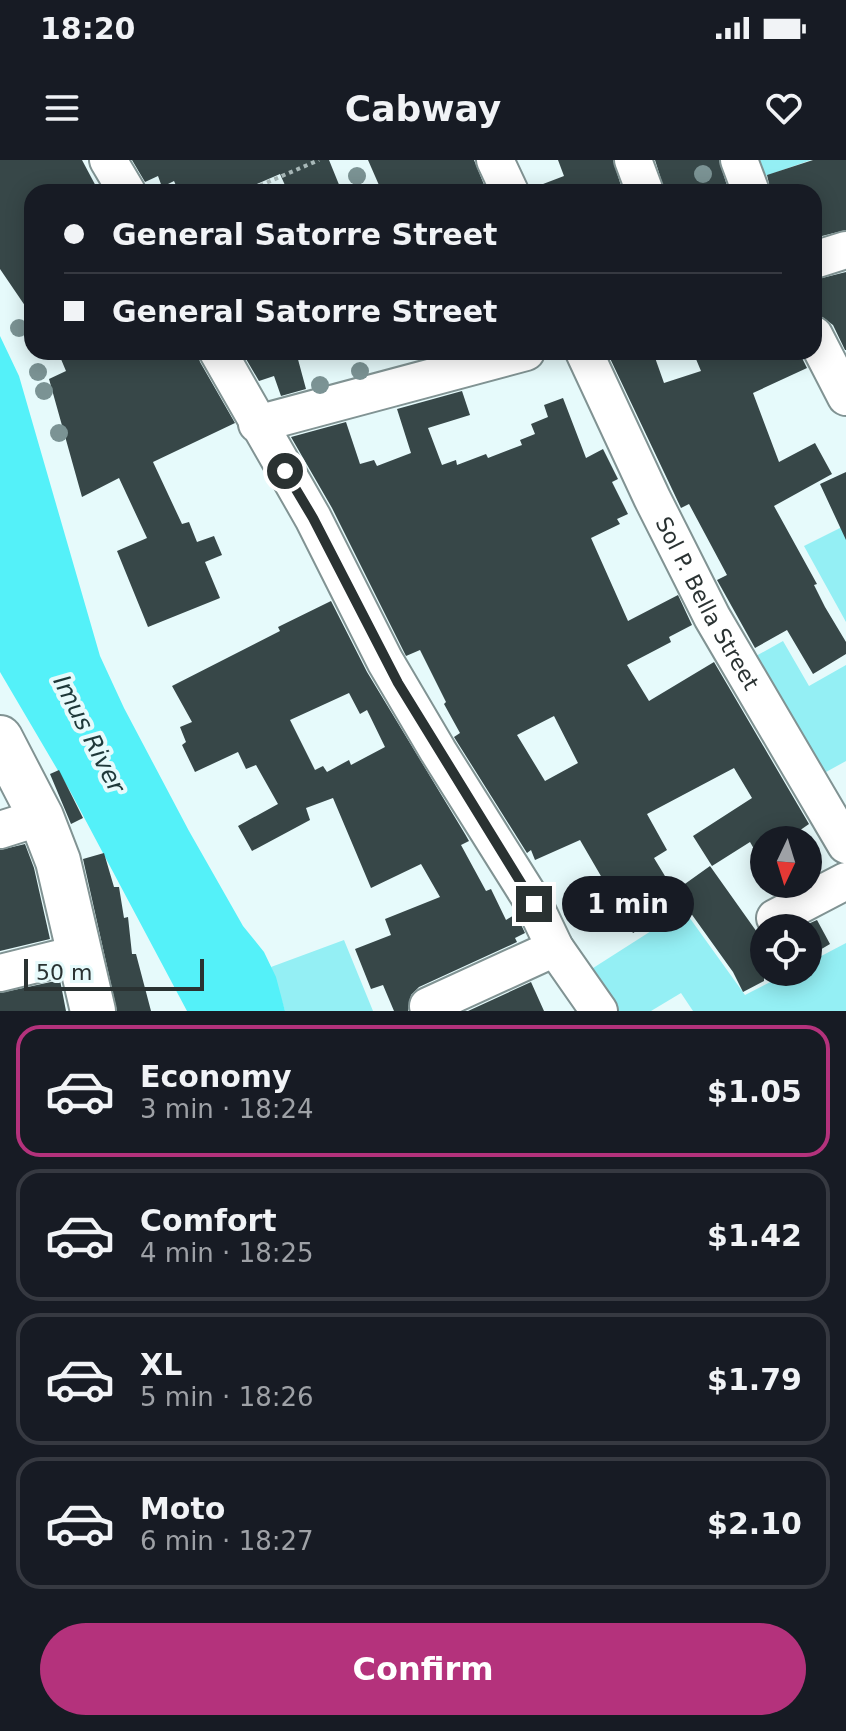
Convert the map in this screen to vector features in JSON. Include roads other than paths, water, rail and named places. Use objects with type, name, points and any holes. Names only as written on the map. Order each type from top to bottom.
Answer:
[{"type":"main road","points":[[0,738],[41,817],[58,861],[93,1011]]},
{"type":"street","points":[[108,160],[122,184]]},
{"type":"street","points":[[495,160],[506,184]]},
{"type":"street","points":[[633,160],[642,184]]},
{"type":"street","points":[[739,160],[748,184]]},
{"type":"street","points":[[822,258],[846,250]]},
{"type":"street","points":[[822,350],[846,397]]},
{"type":"street","points":[[222,360],[313,518],[385,661],[534,904],[555,948],[599,1011]]},
{"type":"street","points":[[257,424],[496,360]]},
{"type":"street","name":"Sol P. Bella Street","points":[[588,360],[712,617],[846,845]]},
{"type":"street","points":[[0,830],[41,817]]},
{"type":"street","points":[[783,914],[846,881]]},
{"type":"street","points":[[428,1006],[555,948]]},
{"type":"street","points":[[0,973],[81,953]]},
{"type":"water","name":"Imus River","points":[[0,336],[19,376],[100,656],[189,831],[243,926],[264,952],[276,977],[285,1011],[187,1011],[70,791],[0,672]]}]
